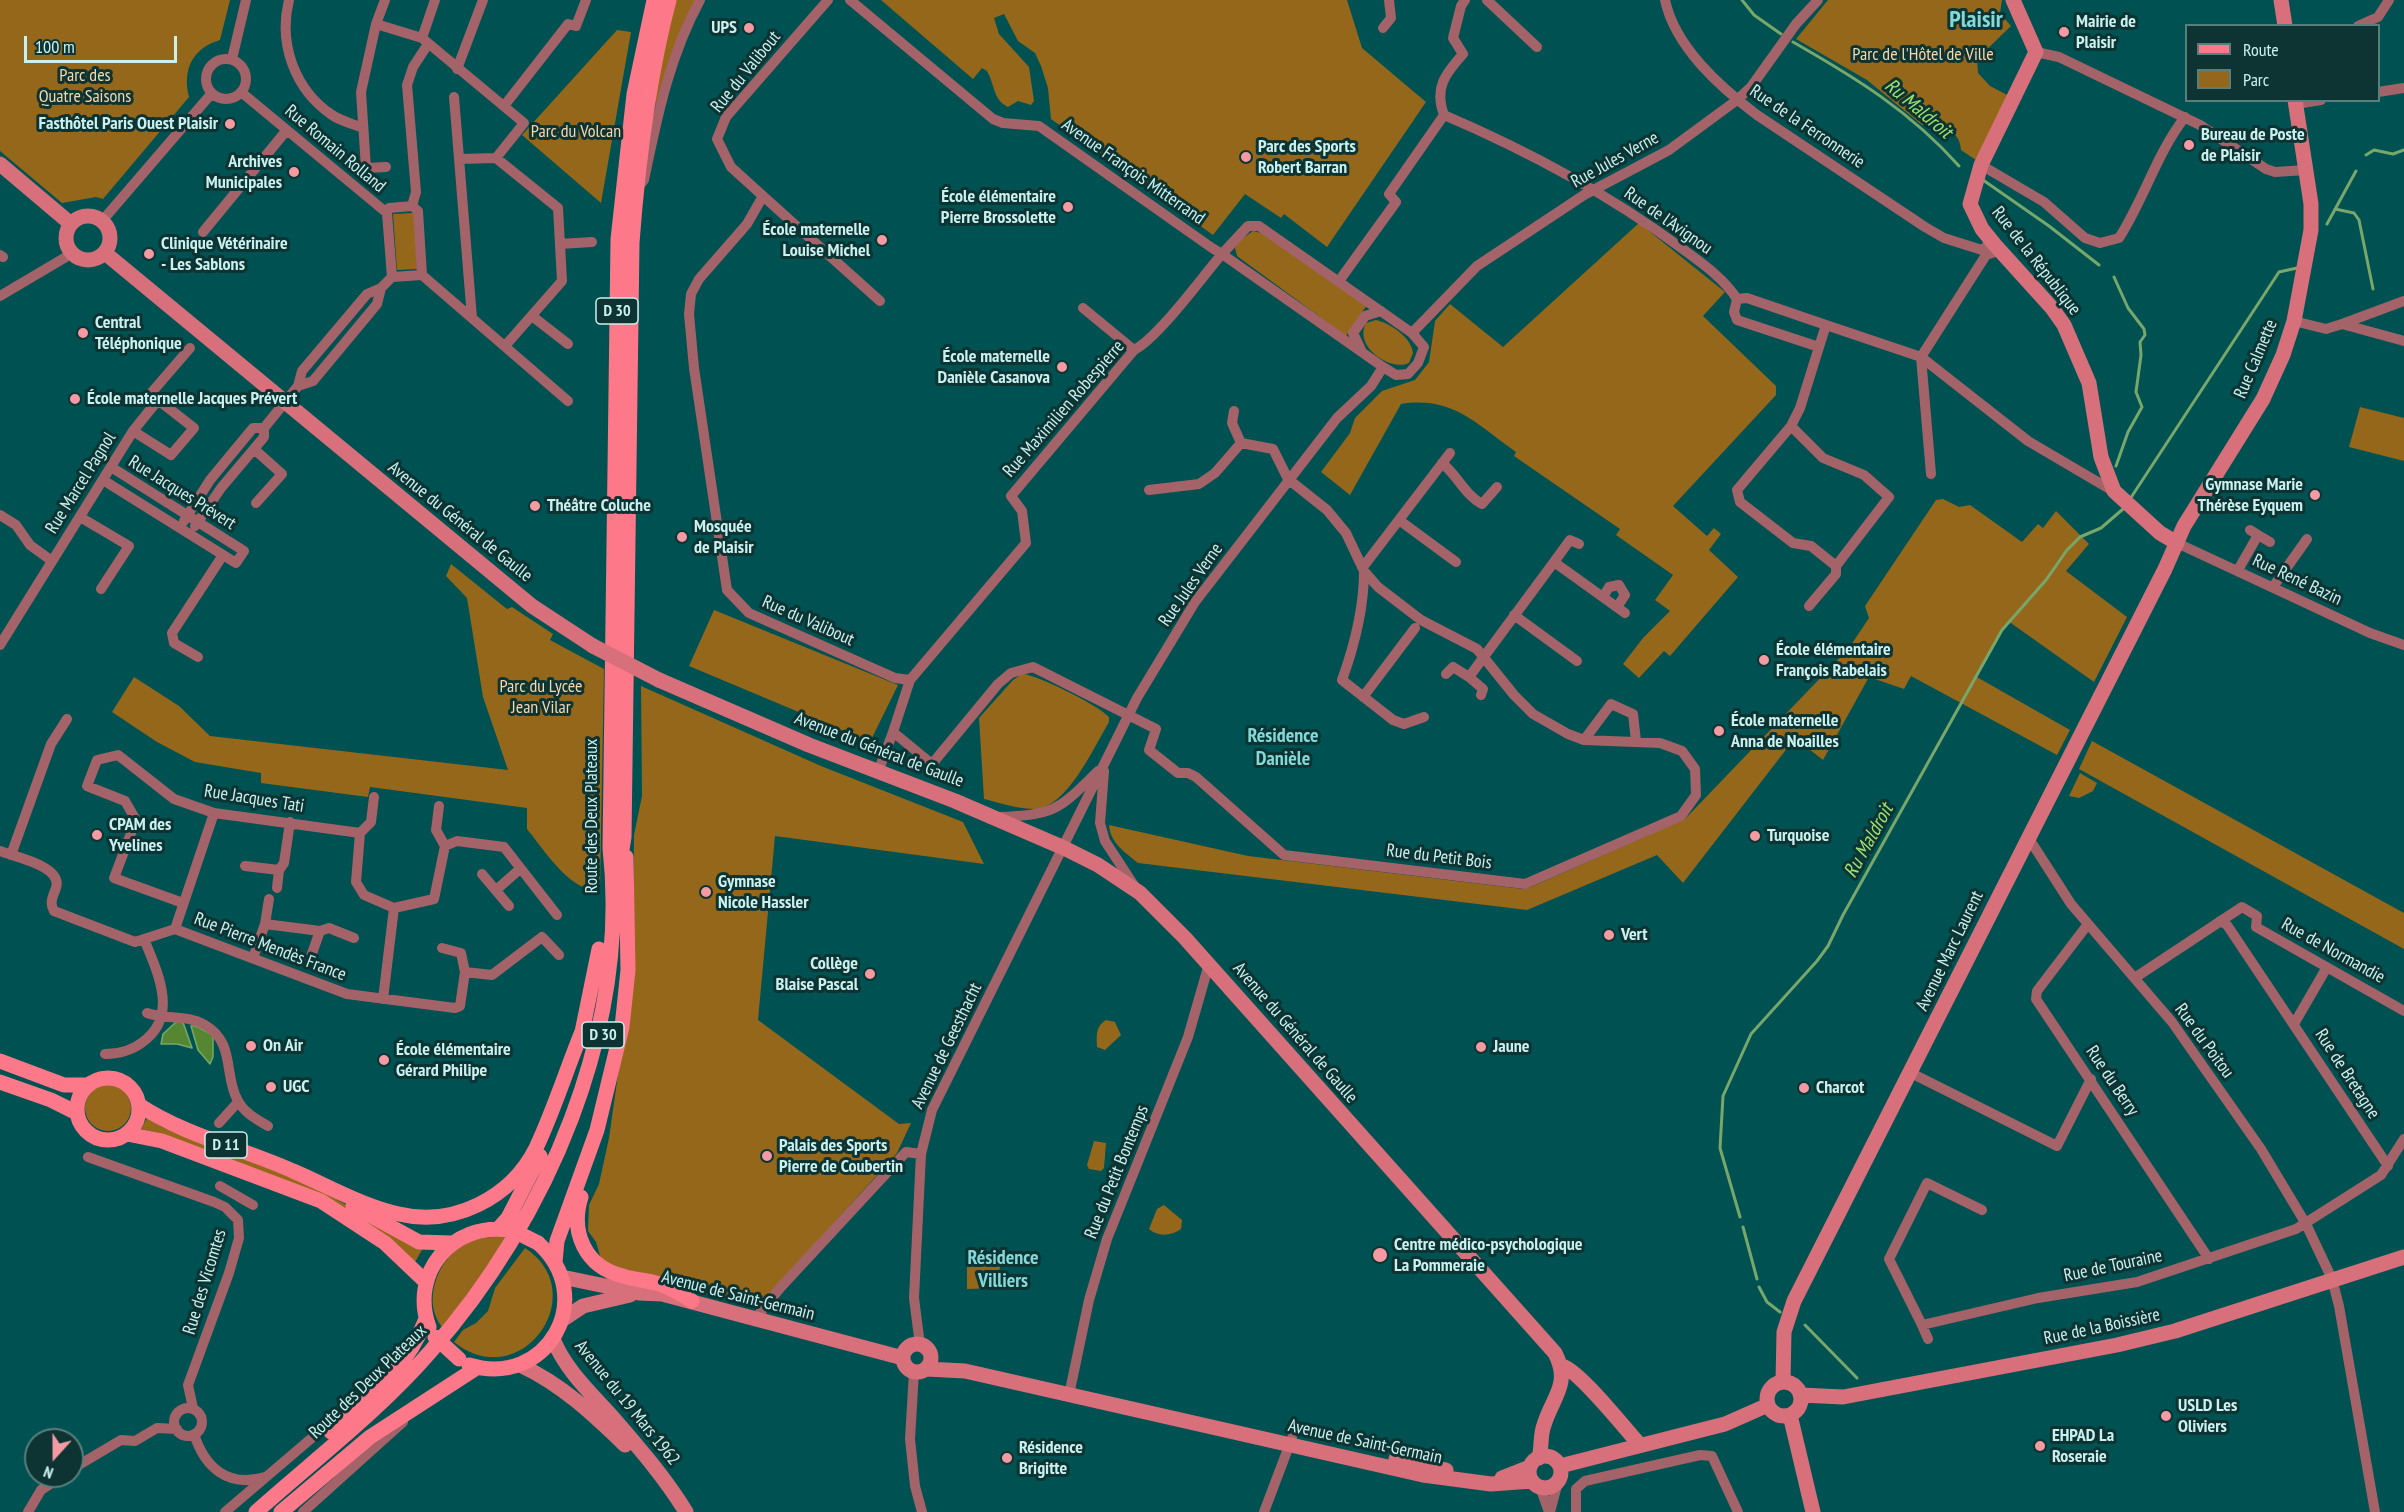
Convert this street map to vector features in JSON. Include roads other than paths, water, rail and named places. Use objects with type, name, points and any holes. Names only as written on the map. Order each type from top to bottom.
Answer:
[{"type":"main road","name":"Route des Deux Plateaux","points":[[256,1512],[386,1397],[429,1354],[481,1288],[526,1219],[552,1167],[574,1112],[602,1004],[612,904],[610,848],[618,239],[634,94],[654,0]]},
{"type":"main road","name":"Route des Deux Plateaux","points":[[267,1512],[392,1402],[434,1360],[505,1268],[533,1221],[582,1114],[598,1057],[616,955],[620,847],[624,837],[630,310],[636,189],[648,97],[669,0]]},
{"type":"main road","points":[[555,1262],[557,1241],[597,1130],[622,1027],[628,970],[624,837]]},
{"type":"main road","points":[[505,1229],[508,1218],[545,1146],[558,1113],[583,1029],[599,952],[605,871],[610,848]]},
{"type":"main road","points":[[316,1181],[399,1215],[431,1217],[475,1207],[505,1188],[519,1174],[535,1149],[583,1029]]},
{"type":"main road","points":[[0,1061],[64,1085],[88,1085]]},
{"type":"main road","points":[[102,1078],[120,1080],[133,1091],[139,1105],[137,1119],[127,1134],[113,1140],[96,1138],[82,1126],[77,1113],[79,1096],[88,1085],[102,1078]]},
{"type":"main road","points":[[0,1082],[51,1100],[77,1113]]},
{"type":"main road","name":"D 11","points":[[139,1105],[166,1123],[316,1181],[408,1238],[419,1242],[452,1243]]},
{"type":"main road","points":[[597,1130],[598,1144],[577,1214],[581,1243],[592,1259],[605,1269],[621,1276],[656,1283],[675,1290],[692,1301]]},
{"type":"main road","name":"D 11","points":[[127,1134],[162,1141],[321,1201],[385,1243],[426,1282]]},
{"type":"main road","points":[[245,1512],[402,1366],[414,1349],[426,1318],[426,1282],[436,1260],[452,1243],[474,1232],[505,1229],[538,1243],[555,1262],[562,1277],[565,1299],[562,1320],[553,1339],[542,1352],[520,1365],[499,1369],[478,1367],[459,1359],[435,1337],[426,1318]]},
{"type":"main road","points":[[281,1512],[370,1437],[426,1398],[478,1367]]},
{"type":"street","points":[[232,59],[246,0]]},
{"type":"street","points":[[289,0],[286,38],[292,67],[301,85],[335,117],[363,128]]},
{"type":"street","points":[[385,0],[376,24],[360,92],[366,168],[386,166]]},
{"type":"street","points":[[412,206],[416,192],[408,85],[413,67],[425,41],[435,0]]},
{"type":"street","points":[[457,69],[483,0]]},
{"type":"street","name":"Route des Deux Plateaux","points":[[636,189],[644,180],[661,96],[676,51],[700,0]]},
{"type":"street","name":"Rue du Valibout","points":[[828,0],[726,117],[717,139],[731,167],[880,301]]},
{"type":"street","name":"Avenue François Mitterrand","points":[[850,0],[993,119],[1003,123],[1039,126],[1396,375],[1408,374],[1418,363],[1424,347],[1412,333]]},
{"type":"street","points":[[1383,28],[1391,18],[1389,0]]},
{"type":"street","points":[[1339,280],[1396,202],[1389,194],[1444,114],[1438,99],[1446,73],[1462,54],[1453,38],[1461,6],[1466,0]]},
{"type":"street","points":[[1487,0],[1537,47]]},
{"type":"street","name":"Rue de la Ferronnerie","points":[[1665,0],[1683,44],[1737,100],[1925,227],[1966,245]]},
{"type":"street","name":"Rue Jules Verne","points":[[1412,333],[1477,266],[1593,190],[1669,150],[1737,100],[1751,87],[1796,24],[1818,0]]},
{"type":"street","points":[[2013,0],[2036,52],[2059,57],[2185,117],[2266,169],[2275,172],[2306,170]]},
{"type":"street","points":[[2281,0],[2284,24]]},
{"type":"street","points":[[2362,24],[2378,17],[2389,0]]},
{"type":"street","points":[[504,106],[568,24],[576,26],[582,1]]},
{"type":"street","points":[[376,24],[425,41],[524,123],[496,158]]},
{"type":"street","name":"Rue de la République","points":[[2036,52],[1981,165],[1970,204],[1989,238],[2052,308],[2064,325],[2089,383],[2101,457],[2114,491],[2160,533],[2176,543]]},
{"type":"street","points":[[232,59],[243,67],[245,73],[246,80],[241,92],[224,99],[212,93],[206,82],[208,69],[218,60],[232,59]]},
{"type":"street","points":[[2380,92],[2404,88]]},
{"type":"street","name":"Rue Romain Rolland","points":[[241,92],[387,213],[392,277]]},
{"type":"street","points":[[102,221],[212,93]]},
{"type":"street","points":[[454,97],[472,318]]},
{"type":"street","name":"Rue Calmette","points":[[2176,543],[2184,526],[2263,399],[2283,355],[2294,321],[2311,230],[2311,204],[2296,102]]},
{"type":"street","name":"Rue de l'Avignou","points":[[1444,114],[1593,190],[1646,222],[1727,284],[1737,299],[1734,312],[1737,320],[1819,347]]},
{"type":"street","points":[[1981,165],[2044,202],[2085,238],[2100,243],[2119,238],[2132,217],[2173,133],[2185,117]]},
{"type":"street","points":[[203,232],[286,131]]},
{"type":"street","points":[[459,159],[496,158],[558,208],[562,281],[505,346]]},
{"type":"street","points":[[0,164],[71,224]]},
{"type":"street","name":"Rue du Valibout","points":[[763,196],[747,224],[699,279],[691,294],[689,314],[694,368],[727,590],[749,613],[896,678],[910,680]]},
{"type":"street","points":[[387,213],[389,208],[412,206],[418,210],[422,275]]},
{"type":"street","points":[[86,216],[102,221],[110,237],[105,254],[92,261],[84,261],[71,254],[65,235],[71,224],[86,216]]},
{"type":"street","points":[[1222,254],[1248,226],[1259,226],[1412,333]]},
{"type":"street","points":[[1966,245],[1982,250],[1987,246],[1989,238]]},
{"type":"street","points":[[560,244],[592,242]]},
{"type":"street","points":[[1966,245],[1976,257],[1977,269]]},
{"type":"street","points":[[1931,474],[1922,357],[1977,269],[1992,251],[2001,253]]},
{"type":"street","points":[[0,296],[71,254]]},
{"type":"street","name":"Avenue du Général de Gaulle","points":[[105,254],[532,606],[593,646],[659,681],[878,772],[995,817],[1064,848],[1098,865],[1140,893],[1209,964],[1555,1353],[1562,1366],[1569,1368],[1580,1378],[1641,1446]]},
{"type":"street","name":"Rue Maximilien Robespierre","points":[[910,680],[1026,543],[1022,512],[1011,496],[1134,350],[1147,344],[1222,254]]},
{"type":"street","points":[[185,531],[198,522],[221,488],[264,437],[264,428],[284,401],[298,386],[312,381],[377,304],[381,288],[392,277],[422,275],[568,401]]},
{"type":"street","points":[[1737,299],[1747,298],[1771,305],[1922,357],[2028,441],[2114,491]]},
{"type":"street","points":[[2294,321],[2326,329],[2404,301]]},
{"type":"street","points":[[1083,308],[1134,350]]},
{"type":"street","points":[[1360,350],[1353,333],[1365,316],[1381,311]]},
{"type":"street","points":[[532,316],[568,344]]},
{"type":"street","points":[[2342,324],[2404,341]]},
{"type":"street","points":[[1826,325],[1800,408],[1791,426],[1737,490],[1740,502],[1793,543],[1811,546],[1836,566]]},
{"type":"street","name":"Rue Marcel Pagnol","points":[[0,645],[133,431],[159,400],[152,392],[190,348]]},
{"type":"street","name":"Rue Jules Verne","points":[[1064,848],[1129,716],[1195,602],[1288,479],[1337,418],[1371,386],[1383,367]]},
{"type":"street","points":[[133,431],[171,455],[194,428],[159,400]]},
{"type":"street","points":[[1234,411],[1232,423],[1241,443]]},
{"type":"street","points":[[1791,426],[1823,458],[1864,475],[1889,497],[1836,566],[1836,574],[1809,606]]},
{"type":"street","points":[[185,531],[188,516],[210,480],[253,428],[264,428]]},
{"type":"street","points":[[1241,443],[1273,449],[1288,479]]},
{"type":"street","points":[[1149,490],[1199,484],[1215,473],[1241,443]]},
{"type":"street","points":[[254,449],[282,474],[256,503]]},
{"type":"street","points":[[1424,717],[1404,724],[1393,720],[1342,680],[1352,652],[1364,599],[1364,569],[1450,453]]},
{"type":"street","points":[[1442,463],[1454,472],[1489,514]]},
{"type":"street","name":"Rue Jacques Prévert","points":[[103,480],[236,563],[244,551],[111,467]]},
{"type":"street","name":"Rue du Petit Bois","points":[[1129,716],[1156,729],[1149,750],[1178,773],[1188,773],[1196,777],[1284,855],[1525,884],[1681,816],[1696,795],[1695,770],[1682,751],[1660,743],[1584,740],[1533,714],[1514,695],[1477,649],[1421,620],[1378,587],[1364,569],[1346,533],[1327,510],[1288,479]]},
{"type":"street","points":[[1482,504],[1497,487]]},
{"type":"street","points":[[0,515],[16,525],[30,545],[52,561]]},
{"type":"street","points":[[80,517],[129,546],[101,589]]},
{"type":"street","points":[[1400,520],[1456,562]]},
{"type":"street","points":[[2238,570],[2254,532],[2270,542]]},
{"type":"street","points":[[2273,587],[2307,539]]},
{"type":"street","points":[[1469,677],[1570,540],[1579,544]]},
{"type":"street","name":"Rue René Bazin","points":[[2176,543],[2370,633],[2404,645]]},
{"type":"street","name":"Avenue Marc Laurent","points":[[1783,1382],[1784,1332],[1794,1301],[1911,1073],[2176,543]]},
{"type":"street","points":[[198,657],[174,643],[172,633],[224,555]]},
{"type":"street","points":[[1554,562],[1621,610],[1625,595],[1619,585],[1609,586],[1603,597]]},
{"type":"street","points":[[1364,599],[1378,587]]},
{"type":"street","points":[[1514,615],[1577,661]]},
{"type":"street","points":[[1363,697],[1415,628]]},
{"type":"street","points":[[1446,674],[1453,667],[1484,689],[1481,695]]},
{"type":"street","points":[[893,732],[932,764],[998,684],[1011,673],[1033,668],[1129,716]]},
{"type":"street","points":[[878,772],[910,680]]},
{"type":"street","points":[[1584,740],[1611,704],[1633,714],[1636,741]]},
{"type":"street","points":[[5,853],[51,744],[67,719]]},
{"type":"street","name":"Rue Jacques Tati","points":[[183,903],[114,878],[136,820],[125,801],[87,786],[97,760],[118,755],[174,799],[214,813],[360,833]]},
{"type":"street","points":[[995,817],[1037,816],[1064,805],[1105,765]]},
{"type":"street","points":[[1105,765],[1100,823],[1105,841],[1140,893]]},
{"type":"street","points":[[374,797],[371,822],[360,833],[356,882],[364,895],[394,908],[434,899],[445,846],[436,830],[439,806]]},
{"type":"street","points":[[175,928],[214,813]]},
{"type":"street","points":[[278,888],[279,870],[284,863],[290,822]]},
{"type":"street","name":"Rue du Poitou","points":[[2028,837],[2066,896],[2172,1022],[2254,1140],[2306,1224],[2332,1279],[2374,1512]]},
{"type":"street","points":[[445,846],[457,841],[504,848],[557,915]]},
{"type":"street","name":"Avenue de Geesthacht","points":[[920,1345],[914,1298],[921,1154],[925,1131],[940,1092],[1064,848]]},
{"type":"street","name":"Rue Pierre Mendès France","points":[[5,853],[49,870],[56,875],[58,882],[51,906],[54,911],[135,942],[175,928],[347,994],[455,1008],[460,1006],[465,972]]},
{"type":"street","points":[[245,866],[279,870]]},
{"type":"street","points":[[496,890],[520,869]]},
{"type":"street","points":[[482,874],[509,906]]},
{"type":"street","points":[[253,958],[265,924],[269,899]]},
{"type":"street","name":"Rue de Normandie","points":[[2136,978],[2242,907],[2257,916],[2256,927],[2404,1011]]},
{"type":"street","points":[[383,999],[394,908]]},
{"type":"street","name":"Rue de Bretagne","points":[[2220,921],[2227,925],[2237,939],[2388,1166]]},
{"type":"street","points":[[265,924],[320,931],[329,928],[354,938]]},
{"type":"street","name":"Rue du Berry","points":[[2088,924],[2037,991],[2036,999],[2210,1259]]},
{"type":"street","points":[[2237,939],[2256,927]]},
{"type":"street","points":[[310,959],[320,931]]},
{"type":"street","points":[[442,948],[461,953],[465,972],[492,975],[542,937],[558,955]]},
{"type":"street","points":[[105,1054],[133,1049],[148,1039],[162,1017],[163,996],[144,939]]},
{"type":"street","name":"Rue du Petit Bontemps","points":[[1069,1395],[1089,1300],[1107,1239],[1188,1037],[1209,964]]},
{"type":"street","points":[[2294,1024],[2327,967]]},
{"type":"street","points":[[147,1013],[194,1020],[213,1031],[228,1055],[238,1102],[250,1116],[268,1126]]},
{"type":"street","points":[[1911,1073],[2057,1146],[2091,1079]]},
{"type":"street","points":[[219,1123],[238,1102]]},
{"type":"street","points":[[2306,1224],[2381,1174],[2403,1145]]},
{"type":"street","points":[[755,1319],[780,1288],[906,1152],[921,1154]]},
{"type":"street","name":"Rue des Vicomtes","points":[[88,1157],[214,1202],[225,1207],[238,1220],[239,1238],[229,1273],[188,1384],[193,1408]]},
{"type":"street","points":[[1928,1340],[1888,1259],[1927,1183],[1982,1210]]},
{"type":"street","points":[[220,1186],[253,1205]]},
{"type":"street","name":"Rue de Touraine","points":[[1922,1325],[2038,1299],[2137,1282],[2210,1259],[2306,1224]]},
{"type":"street","name":"Rue de la Boissière","points":[[1801,1395],[1843,1397],[2117,1345],[2175,1331],[2404,1257]]},
{"type":"street","name":"Avenue de Saint-Germain","points":[[562,1277],[692,1301],[903,1358]]},
{"type":"street","points":[[562,1320],[583,1306],[639,1293]]},
{"type":"street","name":"Avenue du 19 Mars 1962","points":[[553,1339],[562,1360],[673,1491],[686,1512]]},
{"type":"street","points":[[922,1512],[915,1486],[910,1439],[924,1366],[927,1349],[920,1345],[907,1349],[903,1358],[906,1367],[924,1366]]},
{"type":"street","name":"Avenue du 19 Mars 1962","points":[[520,1365],[545,1377],[579,1401],[673,1491]]},
{"type":"street","name":"Avenue de Saint-Germain","points":[[924,1366],[965,1371],[1473,1483],[1641,1446],[1725,1424],[1768,1405]]},
{"type":"street","points":[[1550,1512],[1542,1466],[1543,1425],[1562,1386],[1562,1366]]},
{"type":"street","points":[[225,1512],[375,1384],[386,1381]]},
{"type":"street","points":[[1783,1382],[1796,1387],[1801,1395],[1799,1406],[1790,1415],[1775,1413],[1768,1405],[1770,1390],[1783,1382]]},
{"type":"street","points":[[303,1512],[436,1394]]},
{"type":"street","points":[[177,1430],[174,1421],[177,1413],[184,1408],[193,1408],[200,1413],[202,1422],[195,1434],[201,1454],[222,1473],[244,1480],[266,1477]]},
{"type":"street","points":[[1790,1415],[1813,1512]]},
{"type":"street","points":[[84,1462],[121,1440],[135,1441],[157,1428],[177,1430],[186,1435],[195,1434]]},
{"type":"street","points":[[1264,1512],[1290,1442]]},
{"type":"street","points":[[1576,1512],[1576,1489],[1585,1481],[1700,1455],[1712,1456],[1738,1512]]},
{"type":"street","points":[[1542,1466],[1558,1482],[1550,1512]]},
{"type":"street","points":[[28,1512],[44,1488]]},
{"type":"waterway","name":"Ru Maldroit","points":[[1742,0],[1754,15],[1781,34]]},
{"type":"waterway","name":"Ru Maldroit","points":[[1793,42],[1839,69],[1902,112],[1959,166]]},
{"type":"waterway","points":[[2366,155],[2374,150],[2393,154],[2404,150]]},
{"type":"waterway","points":[[2327,224],[2356,171]]},
{"type":"waterway","name":"Ru Maldroit","points":[[1983,180],[2049,226],[2099,265]]},
{"type":"waterway","points":[[2335,209],[2354,213],[2359,220],[2373,289]]},
{"type":"waterway","points":[[2130,499],[2279,272],[2297,268]]},
{"type":"waterway","name":"Ru Maldroit","points":[[2114,277],[2128,308],[2144,329],[2145,335],[2140,342],[2141,355],[2136,392],[2142,407],[2128,432],[2116,466]]},
{"type":"waterway","name":"Ru Maldroit","points":[[1740,1217],[1720,1148],[1723,1096],[1751,1034],[1828,946],[1843,915],[2002,630],[2046,580],[2067,550],[2080,537],[2101,528],[2123,509]]},
{"type":"waterway","name":"Ru Maldroit","points":[[1743,1227],[1757,1279]]},
{"type":"waterway","name":"Ru Maldroit","points":[[1759,1287],[1767,1302],[1780,1312]]},
{"type":"waterway","name":"Ru Maldroit","points":[[1805,1325],[1857,1378]]},
{"type":"place","name":"UPS","points":[[749,28]]},
{"type":"place","name":"Mairie de Plaisir","points":[[2064,32]]},
{"type":"place","name":"Fasthôtel Paris Ouest Plaisir","points":[[230,124]]},
{"type":"place","name":"Bureau de Poste de Plaisir","points":[[2189,145]]},
{"type":"place","name":"Parc des Sports Robert Barran","points":[[1246,157]]},
{"type":"place","name":"Archives Municipales","points":[[294,172]]},
{"type":"place","name":"École élémentaire Pierre Brossolette","points":[[1068,207]]},
{"type":"place","name":"École maternelle Louise Michel","points":[[882,240]]},
{"type":"place","name":"Clinique Vétérinaire - Les Sablons","points":[[149,254]]},
{"type":"place","name":"Central Téléphonique","points":[[83,333]]},
{"type":"place","name":"École maternelle Danièle Casanova","points":[[1062,367]]},
{"type":"place","name":"École maternelle Jacques Prévert","points":[[75,399]]},
{"type":"place","name":"Gymnase Marie Thérèse Eyquem","points":[[2315,495]]},
{"type":"place","name":"Théâtre Coluche","points":[[535,506]]},
{"type":"place","name":"Mosquée de Plaisir","points":[[682,537]]},
{"type":"place","name":"École élémentaire François Rabelais","points":[[1764,660]]},
{"type":"place","name":"École maternelle Anna de Noailles","points":[[1719,731]]},
{"type":"place","name":"CPAM des Yvelines","points":[[97,835]]},
{"type":"place","name":"Turquoise","points":[[1755,836]]},
{"type":"place","name":"Gymnase Nicole Hassler","points":[[706,892]]},
{"type":"place","name":"Vert","points":[[1609,935]]},
{"type":"place","name":"Collège Blaise Pascal","points":[[870,974]]},
{"type":"place","name":"On Air","points":[[251,1046]]},
{"type":"place","name":"Jaune","points":[[1481,1047]]},
{"type":"place","name":"École élémentaire Gérard Philipe","points":[[384,1060]]},
{"type":"place","name":"UGC","points":[[271,1087]]},
{"type":"place","name":"Charcot","points":[[1804,1088]]},
{"type":"place","name":"Palais des Sports Pierre de Coubertin","points":[[767,1156]]},
{"type":"place","name":"Centre médico-psychologique La Pommeraie","points":[[1380,1255]]},
{"type":"place","name":"USLD Les Oliviers","points":[[2166,1416]]},
{"type":"place","name":"EHPAD La Roseraie","points":[[2040,1446]]},
{"type":"place","name":"Résidence Brigitte","points":[[1007,1458]]},
{"type":"district","name":"Plaisir","points":[[1976,20]]},
{"type":"district","name":"Résidence Danièle","points":[[1283,748]]},
{"type":"district","name":"Résidence Villiers","points":[[1003,1270]]},
{"type":"park label","name":"Parc de l'Hôtel de Ville","points":[[1923,55]]},
{"type":"park label","name":"Parc des Quatre Saisons","points":[[85,86]]},
{"type":"park label","name":"Parc du Volcan","points":[[576,132]]},
{"type":"park label","name":"Parc du Lycée Jean Vilar","points":[[541,697]]}]
